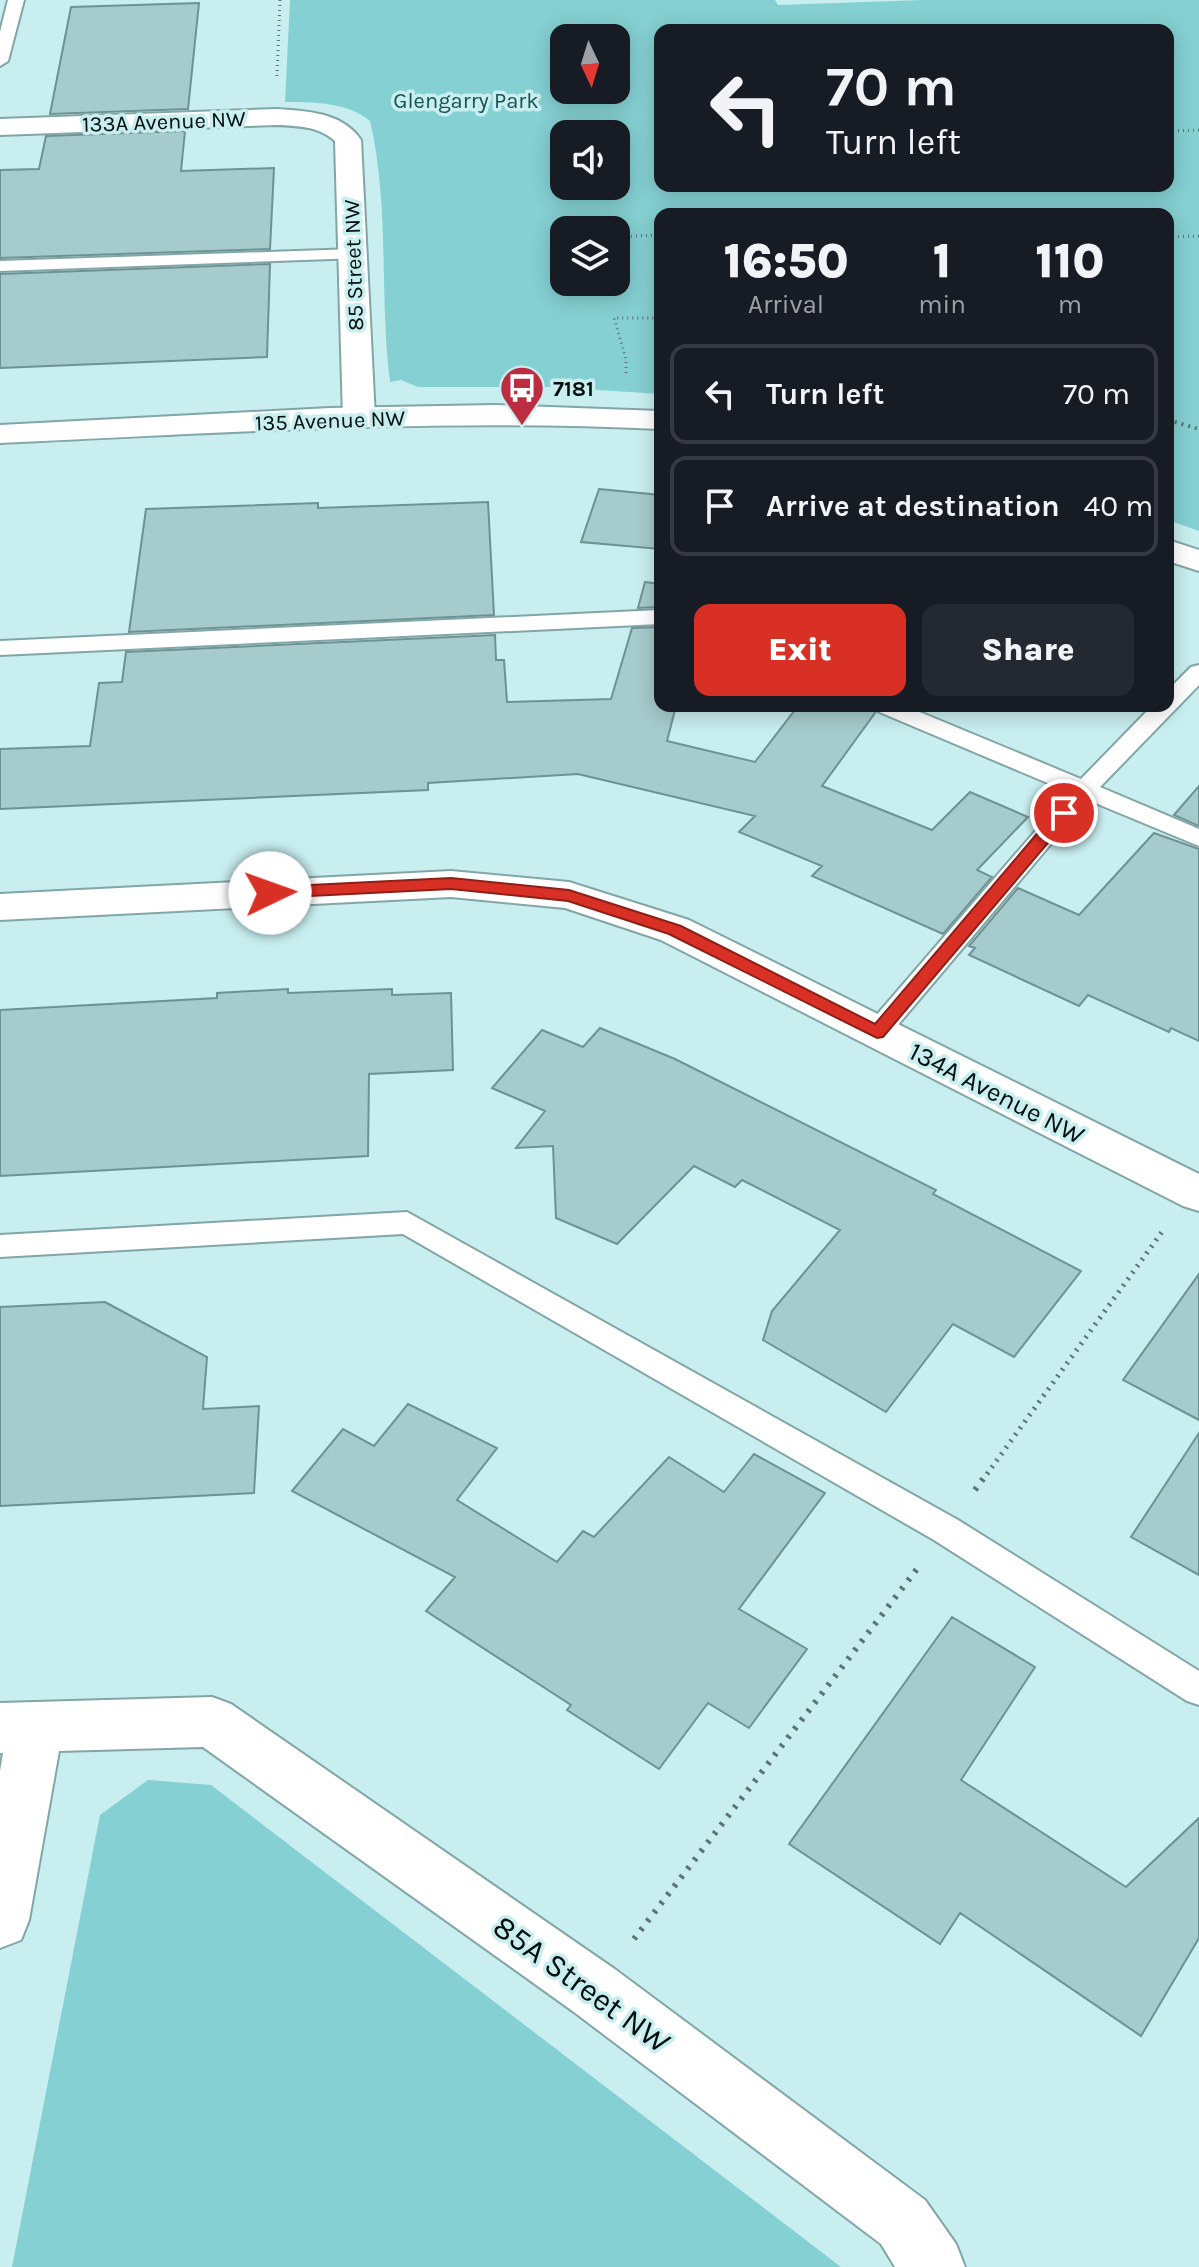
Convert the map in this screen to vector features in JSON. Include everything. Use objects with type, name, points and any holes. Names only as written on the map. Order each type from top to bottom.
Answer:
[{"type":"street","name":"133A Avenue NW","points":[[0,127],[276,117],[327,124]]},
{"type":"street","name":"85 Street NW","points":[[327,124],[342,132],[348,140],[359,418]]},
{"type":"street","name":"135 Avenue NW","points":[[0,434],[359,418],[547,414],[654,420]]},
{"type":"street","points":[[1174,552],[1199,561]]},
{"type":"street","name":"134A Avenue NW","points":[[0,907],[451,884],[569,895],[675,930],[1195,1192]]},
{"type":"street","name":"85A Street NW","points":[[18,1727],[212,1722],[595,1991],[903,2222],[933,2267]]},
{"type":"street","points":[[0,1920],[18,1727]]},
{"type":"lane","points":[[0,61],[10,3]]},
{"type":"lane","points":[[0,266],[354,254]]},
{"type":"lane","points":[[0,648],[654,617]]},
{"type":"lane","points":[[1174,698],[1199,672]]},
{"type":"lane","points":[[899,712],[1199,838]]},
{"type":"lane","points":[[877,1032],[1085,789],[1160,712]]},
{"type":"lane","points":[[0,1246],[407,1223],[946,1530],[1199,1690]]},
{"type":"path","points":[[276,117],[280,0]]},
{"type":"path","points":[[1174,131],[1199,130]]},
{"type":"path","points":[[630,236],[654,235]]},
{"type":"path","points":[[1174,237],[1199,236]]},
{"type":"path","points":[[618,417],[626,372],[614,318],[654,318]]},
{"type":"path","points":[[1174,422],[1199,428]]},
{"type":"path","points":[[595,1991],[946,1530],[1195,1192]]},
{"type":"green space","name":"Glengarry Park","points":[[290,0],[775,0],[778,5],[925,0],[1199,0],[1199,531],[1174,522],[1174,208],[654,208],[654,394],[553,387],[418,387],[401,380],[390,382],[376,153],[370,121],[341,107],[285,102]]},
{"type":"green space","points":[[148,1780],[211,1785],[841,2267],[12,2267],[100,1815]]},
{"type":"building","points":[[199,3],[188,109],[50,114],[71,7]]},
{"type":"building","points":[[185,131],[181,171],[274,168],[270,249],[0,258],[0,170],[39,169],[46,136]]},
{"type":"building","points":[[270,264],[267,357],[0,368],[0,274]]},
{"type":"building","points":[[599,489],[654,494],[654,548],[581,542]]},
{"type":"building","points":[[488,502],[494,615],[129,632],[146,509],[318,503],[318,508]]},
{"type":"building","points":[[645,582],[654,583],[654,607],[638,608]]},
{"type":"building","points":[[654,627],[654,712],[674,712],[667,741],[755,762],[793,712],[874,712],[822,786],[932,830],[970,792],[1028,817],[977,870],[992,877],[943,934],[812,876],[822,866],[739,832],[755,816],[578,774],[428,783],[428,790],[0,809],[0,749],[90,746],[99,683],[122,682],[126,652],[495,635],[496,660],[504,660],[507,702],[611,699],[632,628]]},
{"type":"building","points":[[1199,786],[1199,826],[1174,815]]},
{"type":"building","points":[[1154,833],[1199,849],[1199,1041],[1171,1028],[1169,1032],[1088,995],[1079,1006],[969,955],[975,948],[969,946],[1018,888],[1079,915]]},
{"type":"building","points":[[288,989],[288,993],[392,989],[392,995],[451,993],[453,1070],[369,1074],[368,1156],[0,1176],[0,1010],[217,998],[217,993]]},
{"type":"building","points":[[600,1028],[675,1059],[936,1190],[933,1194],[1081,1271],[1014,1357],[953,1324],[886,1412],[763,1340],[772,1311],[840,1230],[742,1180],[735,1187],[694,1166],[617,1244],[556,1218],[553,1146],[516,1148],[545,1111],[492,1088],[542,1030],[583,1047]]},
{"type":"building","points":[[1199,1274],[1199,1420],[1123,1380]]},
{"type":"building","points":[[105,1302],[207,1357],[203,1409],[259,1406],[254,1493],[0,1506],[0,1307]]},
{"type":"building","points":[[408,1404],[497,1448],[457,1500],[557,1562],[583,1531],[594,1537],[669,1457],[724,1492],[754,1454],[825,1493],[739,1609],[807,1649],[749,1728],[708,1703],[659,1769],[567,1710],[571,1705],[426,1611],[455,1577],[292,1491],[343,1429],[374,1446]]},
{"type":"building","points":[[1199,1433],[1199,1575],[1131,1537]]},
{"type":"building","points":[[952,1617],[1035,1667],[961,1780],[1126,1887],[1199,1818],[1199,1938],[1141,2036],[960,1913],[940,1944],[789,1844]]},
{"type":"place","name":"7181","points":[[522,427]]},
{"type":"route","points":[[270,893],[451,884],[569,895],[675,930],[877,1032],[1064,813]]}]
